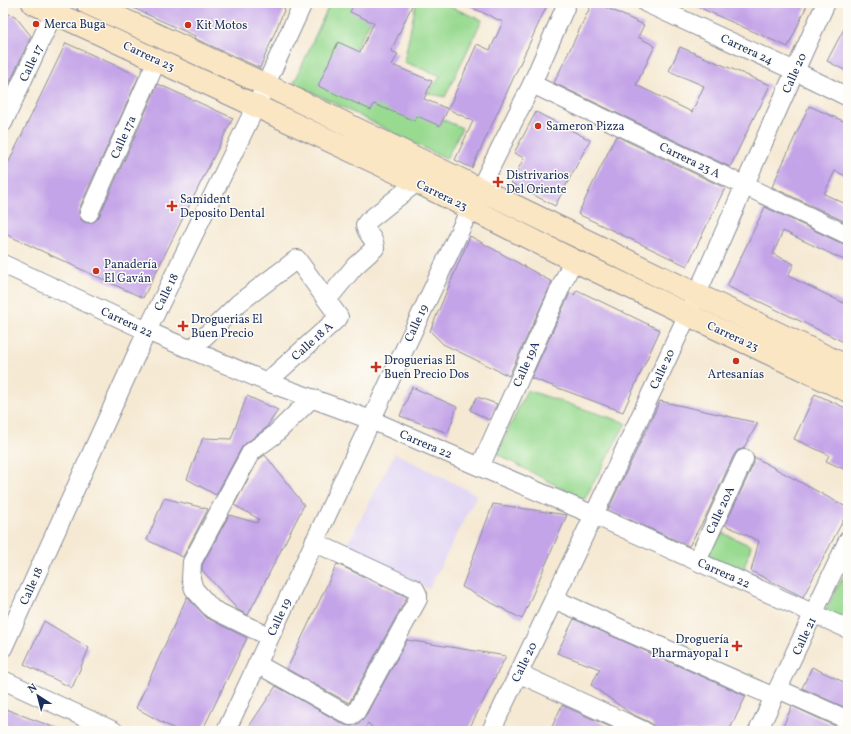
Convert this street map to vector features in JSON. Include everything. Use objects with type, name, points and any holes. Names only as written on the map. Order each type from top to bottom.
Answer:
[{"type":"street","name":"Carrera 23","points":[[33,3],[56,8],[157,60],[417,182],[573,260],[848,391]]},
{"type":"street","name":"Carrera 23","points":[[87,3],[266,85],[696,294],[848,366]]},
{"type":"street","name":"Calle 18","points":[[3,648],[147,331],[266,85],[303,3]]},
{"type":"street","name":"Calle 19","points":[[226,731],[470,209],[532,84],[567,3]]},
{"type":"street","name":"Carrera 24","points":[[646,3],[795,71],[848,97]]},
{"type":"street","name":"Calle 20","points":[[491,731],[594,515],[687,314],[826,3]]},
{"type":"street","name":"Calle 17","points":[[3,123],[56,8]]},
{"type":"street","name":"Calle 17a","points":[[89,214],[157,60]]},
{"type":"street","name":"Carrera 23 A","points":[[532,84],[848,235]]},
{"type":"street","points":[[327,300],[355,266],[375,248],[374,240],[365,229],[364,225],[368,220],[417,182]]},
{"type":"street","name":"Calle 18 A","points":[[190,350],[238,303],[297,259],[339,317],[267,382]]},
{"type":"street","name":"Calle 19A","points":[[480,468],[573,260]]},
{"type":"street","name":"Carrera 22","points":[[3,264],[190,350],[267,382],[371,420],[480,468],[594,515],[848,629]]},
{"type":"street","points":[[270,637],[212,609],[194,589],[190,579],[192,562],[251,452],[272,436],[312,398]]},
{"type":"street","name":"Calle 20A","points":[[697,561],[744,458]]},
{"type":"street","name":"Calle 21","points":[[758,731],[848,540]]},
{"type":"street","points":[[257,664],[352,716],[356,712],[418,600],[418,595],[415,589],[314,542]]},
{"type":"street","points":[[554,599],[776,693],[848,720]]},
{"type":"street","points":[[518,673],[644,731]]},
{"type":"street","points":[[3,680],[114,731]]},
{"type":"shaded area","points":[[395,453],[477,495],[429,589],[346,547]]},
{"type":"green space","points":[[330,3],[367,3],[378,9],[340,74],[462,128],[446,159],[294,83]]},
{"type":"green space","points":[[416,3],[441,3],[482,20],[445,97],[427,93],[441,76],[404,62]]},
{"type":"green space","points":[[527,390],[626,423],[584,500],[497,454]]},
{"type":"green space","points":[[714,529],[751,546],[743,571],[697,552]]},
{"type":"green space","points":[[848,567],[848,619],[822,617]]},
{"type":"building","points":[[122,3],[273,3],[285,8],[260,68],[194,38],[195,36]]},
{"type":"building","points":[[354,3],[413,3],[391,51],[398,54],[392,65],[432,81],[424,99],[448,109],[440,126],[417,116],[415,121],[374,104],[371,110],[318,86],[338,42],[360,52],[374,23],[350,12]]},
{"type":"building","points":[[462,3],[548,3],[472,168],[455,160],[473,121],[448,109],[477,44],[490,50],[503,22]]},
{"type":"building","points":[[592,3],[597,3],[644,25],[638,37],[655,46],[636,85],[692,112],[704,86],[669,71],[680,47],[770,85],[730,167],[554,83]]},
{"type":"building","points":[[689,3],[808,3],[788,47]]},
{"type":"building","points":[[3,12],[15,16],[31,36],[3,97]]},
{"type":"building","points":[[848,21],[848,72],[827,61]]},
{"type":"building","points":[[66,43],[139,76],[79,209],[80,219],[84,222],[90,223],[99,217],[158,84],[233,118],[143,298],[3,233],[3,174]]},
{"type":"building","points":[[809,106],[848,123],[848,177],[835,171],[824,194],[848,205],[848,223],[772,187]]},
{"type":"building","points":[[536,112],[590,140],[555,206],[511,183],[524,158],[514,153]]},
{"type":"building","points":[[616,136],[725,188],[687,266],[578,214]]},
{"type":"building","points":[[765,207],[848,245],[848,262],[783,231],[773,254],[794,264],[788,276],[848,305],[848,344],[727,286]]},
{"type":"building","points":[[470,236],[552,282],[509,376],[443,344],[430,331]]},
{"type":"building","points":[[577,290],[660,330],[623,412],[531,378],[570,293],[574,295]]},
{"type":"building","points":[[412,387],[457,407],[448,433],[400,416]]},
{"type":"building","points":[[815,394],[848,409],[848,471],[826,461],[829,455],[794,439]]},
{"type":"building","points":[[247,396],[278,410],[266,428],[242,447],[216,495],[187,479],[203,438],[231,439]]},
{"type":"building","points":[[477,397],[497,404],[489,420],[470,410]]},
{"type":"building","points":[[660,401],[758,423],[743,449],[738,450],[734,455],[706,516],[689,546],[608,510]]},
{"type":"building","points":[[265,455],[304,505],[248,615],[238,610],[202,570],[202,565],[229,515],[257,523],[259,519],[234,505],[259,459]]},
{"type":"building","points":[[754,457],[848,508],[848,511],[803,597],[751,571],[759,541],[725,525],[754,463]]},
{"type":"building","points":[[164,498],[208,509],[183,557],[147,540]]},
{"type":"building","points":[[493,504],[567,515],[522,619],[462,587]]},
{"type":"building","points":[[337,564],[407,597],[349,703],[287,669]]},
{"type":"building","points":[[187,597],[207,618],[247,638],[202,731],[178,731],[136,708]]},
{"type":"building","points":[[574,619],[746,696],[729,731],[655,731],[653,725],[649,722],[630,713],[591,685],[600,669],[557,653]]},
{"type":"building","points":[[44,621],[89,648],[72,688],[24,664]]},
{"type":"building","points":[[407,640],[506,656],[468,731],[376,731],[368,723],[363,731],[246,731],[276,686],[345,725],[356,725],[365,717]]},
{"type":"building","points":[[812,667],[848,684],[848,709],[802,688]]},
{"type":"building","points":[[562,705],[619,731],[550,731]]},
{"type":"building","points":[[792,706],[844,730],[848,730],[848,731],[781,731]]},
{"type":"building","points":[[3,708],[61,730],[3,731]]},
{"type":"place","name":"Merca Buga","points":[[36,24]]},
{"type":"place","name":"Kit Motos","points":[[188,25]]},
{"type":"place","name":"Sameron Pizza","points":[[538,126]]},
{"type":"place","name":"Distrivarios Del Oriente","points":[[498,182]]},
{"type":"place","name":"Samident Deposito Dental","points":[[172,206]]},
{"type":"place","name":"Panadería El Gaván","points":[[96,271]]},
{"type":"place","name":"Droguerias El Buen Precio","points":[[183,326]]},
{"type":"place","name":"Artesanías","points":[[736,361]]},
{"type":"place","name":"Droguerias El Buen Precio Dos","points":[[376,367]]},
{"type":"place","name":"Droguería Pharmayopal 1","points":[[737,646]]}]
